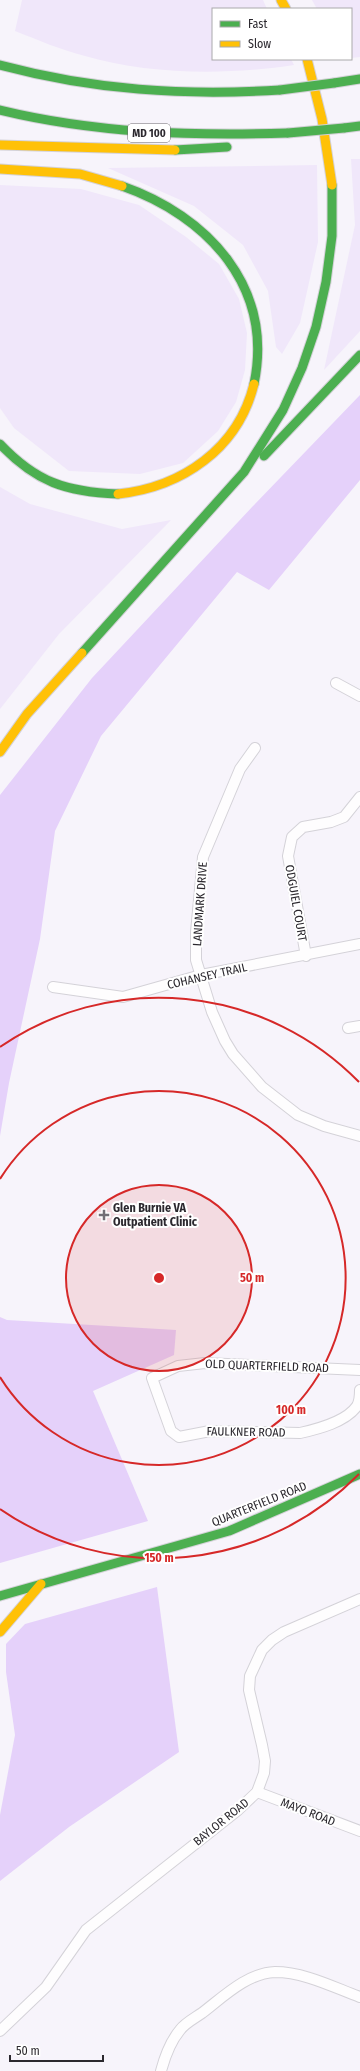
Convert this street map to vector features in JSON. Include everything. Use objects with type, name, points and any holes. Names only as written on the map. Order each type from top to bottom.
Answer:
[{"type":"main road","points":[[0,752],[28,714],[244,472],[283,410],[302,368],[316,328],[326,282],[332,236],[332,183],[322,119],[307,60]]},
{"type":"main road","points":[[0,65],[15,70],[110,88],[153,91],[237,93],[280,90],[360,79]]},
{"type":"main road","name":"MD 100","points":[[0,110],[61,123],[152,134],[195,136],[289,135]]},
{"type":"main road","points":[[254,144],[289,135],[360,126]]},
{"type":"main road","points":[[2,145],[166,151],[240,146]]},
{"type":"main road","points":[[0,444],[16,461],[46,481],[75,491],[105,495],[134,493],[166,484],[188,474],[211,456],[243,416],[254,389],[258,349],[258,328],[250,295],[235,266],[216,242],[190,221],[150,198],[105,180],[69,174],[1,169]]},
{"type":"main road","points":[[198,524],[360,355]]},
{"type":"main road","name":"QUARTERFIELD ROAD","points":[[1,1596],[229,1531],[360,1474]]},
{"type":"main road","points":[[0,1632],[41,1584]]},
{"type":"street","points":[[336,683],[360,696]]},
{"type":"street","name":"LANDMARK DRIVE","points":[[255,748],[240,769],[203,857],[196,932],[196,960],[212,1012],[225,1041],[233,1054],[262,1087],[298,1116],[324,1126],[360,1136]]},
{"type":"street","name":"ODGUIEL COURT","points":[[306,956],[288,856],[292,837],[303,827],[331,822],[344,816],[360,796]]},
{"type":"street","name":"COHANSEY TRAIL","points":[[53,986],[123,997],[201,975],[306,956],[360,944]]},
{"type":"street","points":[[348,1028],[360,1026]]},
{"type":"street","name":"OLD QUARTERFIELD ROAD","points":[[152,1378],[178,1366],[205,1363],[360,1370]]},
{"type":"street","name":"FAULKNER ROAD","points":[[152,1378],[171,1431],[179,1437],[210,1430],[300,1433],[348,1415],[358,1405],[360,1390]]},
{"type":"street","name":"BAYLOR ROAD","points":[[0,2031],[46,1987],[86,1930],[238,1810],[257,1792],[264,1773],[265,1761],[249,1690],[250,1676],[262,1650],[272,1640],[284,1632],[360,1600]]},
{"type":"street","name":"MAYO ROAD","points":[[257,1792],[360,1831]]},
{"type":"street","points":[[161,2071],[167,2052],[181,2029],[239,1985],[258,1975],[273,1972],[289,1973],[318,1981],[360,1997]]},
{"type":"shaded area","points":[[22,0],[263,0],[267,8],[212,8],[212,60],[292,60],[294,65],[216,72],[162,70],[135,67],[67,51],[15,31]]},
{"type":"shaded area","points":[[312,0],[360,0],[360,57],[352,58],[352,8],[316,8]]},
{"type":"shaded area","points":[[351,159],[360,159],[360,331],[324,370],[355,225]]},
{"type":"shaded area","points":[[317,165],[318,242],[300,323],[282,354],[276,347],[268,291],[243,245],[194,206],[108,168]]},
{"type":"shaded area","points":[[0,185],[81,189],[139,205],[186,237],[219,264],[239,299],[247,333],[245,370],[236,402],[218,431],[183,463],[140,474],[69,471],[14,428],[0,408]]},
{"type":"shaded area","points":[[360,395],[360,480],[269,590],[237,572],[101,736],[55,831],[40,939],[9,1083],[0,1136],[0,795],[92,678],[253,506]]},
{"type":"shaded area","points":[[0,487],[30,504],[122,529],[171,520],[59,634],[0,709]]},
{"type":"shaded area","points":[[0,1317],[7,1320],[176,1330],[174,1355],[93,1391],[148,1521],[0,1563]]},
{"type":"shaded area","points":[[157,1587],[179,1752],[69,1827],[0,1881],[0,1815],[15,1735],[6,1672],[6,1644],[25,1624]]},
{"type":"traffic: fast","points":[[0,65],[70,80],[139,89],[209,92],[280,90]]},
{"type":"traffic: fast","points":[[334,83],[360,79]]},
{"type":"traffic: fast","points":[[280,90],[334,83]]},
{"type":"traffic: fast","points":[[0,110],[71,124],[143,131],[215,134],[288,133]]},
{"type":"traffic: fast","points":[[344,128],[360,126]]},
{"type":"traffic: fast","points":[[288,133],[344,128]]},
{"type":"traffic: fast","points":[[175,150],[227,147]]},
{"type":"traffic: fast","points":[[82,653],[244,472],[283,410],[302,368],[316,327],[326,282],[332,236],[332,185]]},
{"type":"traffic: fast","points":[[122,186],[153,199],[182,216],[207,236],[228,260],[244,287],[254,316],[258,349],[254,384]]},
{"type":"traffic: fast","points":[[264,456],[360,355]]},
{"type":"traffic: fast","points":[[0,444],[26,468],[53,482],[83,491],[118,494]]},
{"type":"traffic: fast","points":[[0,1596],[229,1531],[360,1474]]},
{"type":"traffic: slow","points":[[281,0],[285,8]]},
{"type":"traffic: slow","points":[[307,60],[322,119],[332,185]]},
{"type":"traffic: slow","points":[[0,145],[175,150]]},
{"type":"traffic: slow","points":[[0,169],[80,174],[122,186]]},
{"type":"traffic: slow","points":[[118,494],[142,490],[164,483],[185,473],[204,461],[221,446],[235,428],[246,407],[254,384]]},
{"type":"traffic: slow","points":[[0,752],[27,714],[82,653]]},
{"type":"traffic: slow","points":[[0,1632],[41,1584]]},
{"type":"place","name":"Glen Burnie VA Outpatient Clinic","points":[[104,1215]]}]
